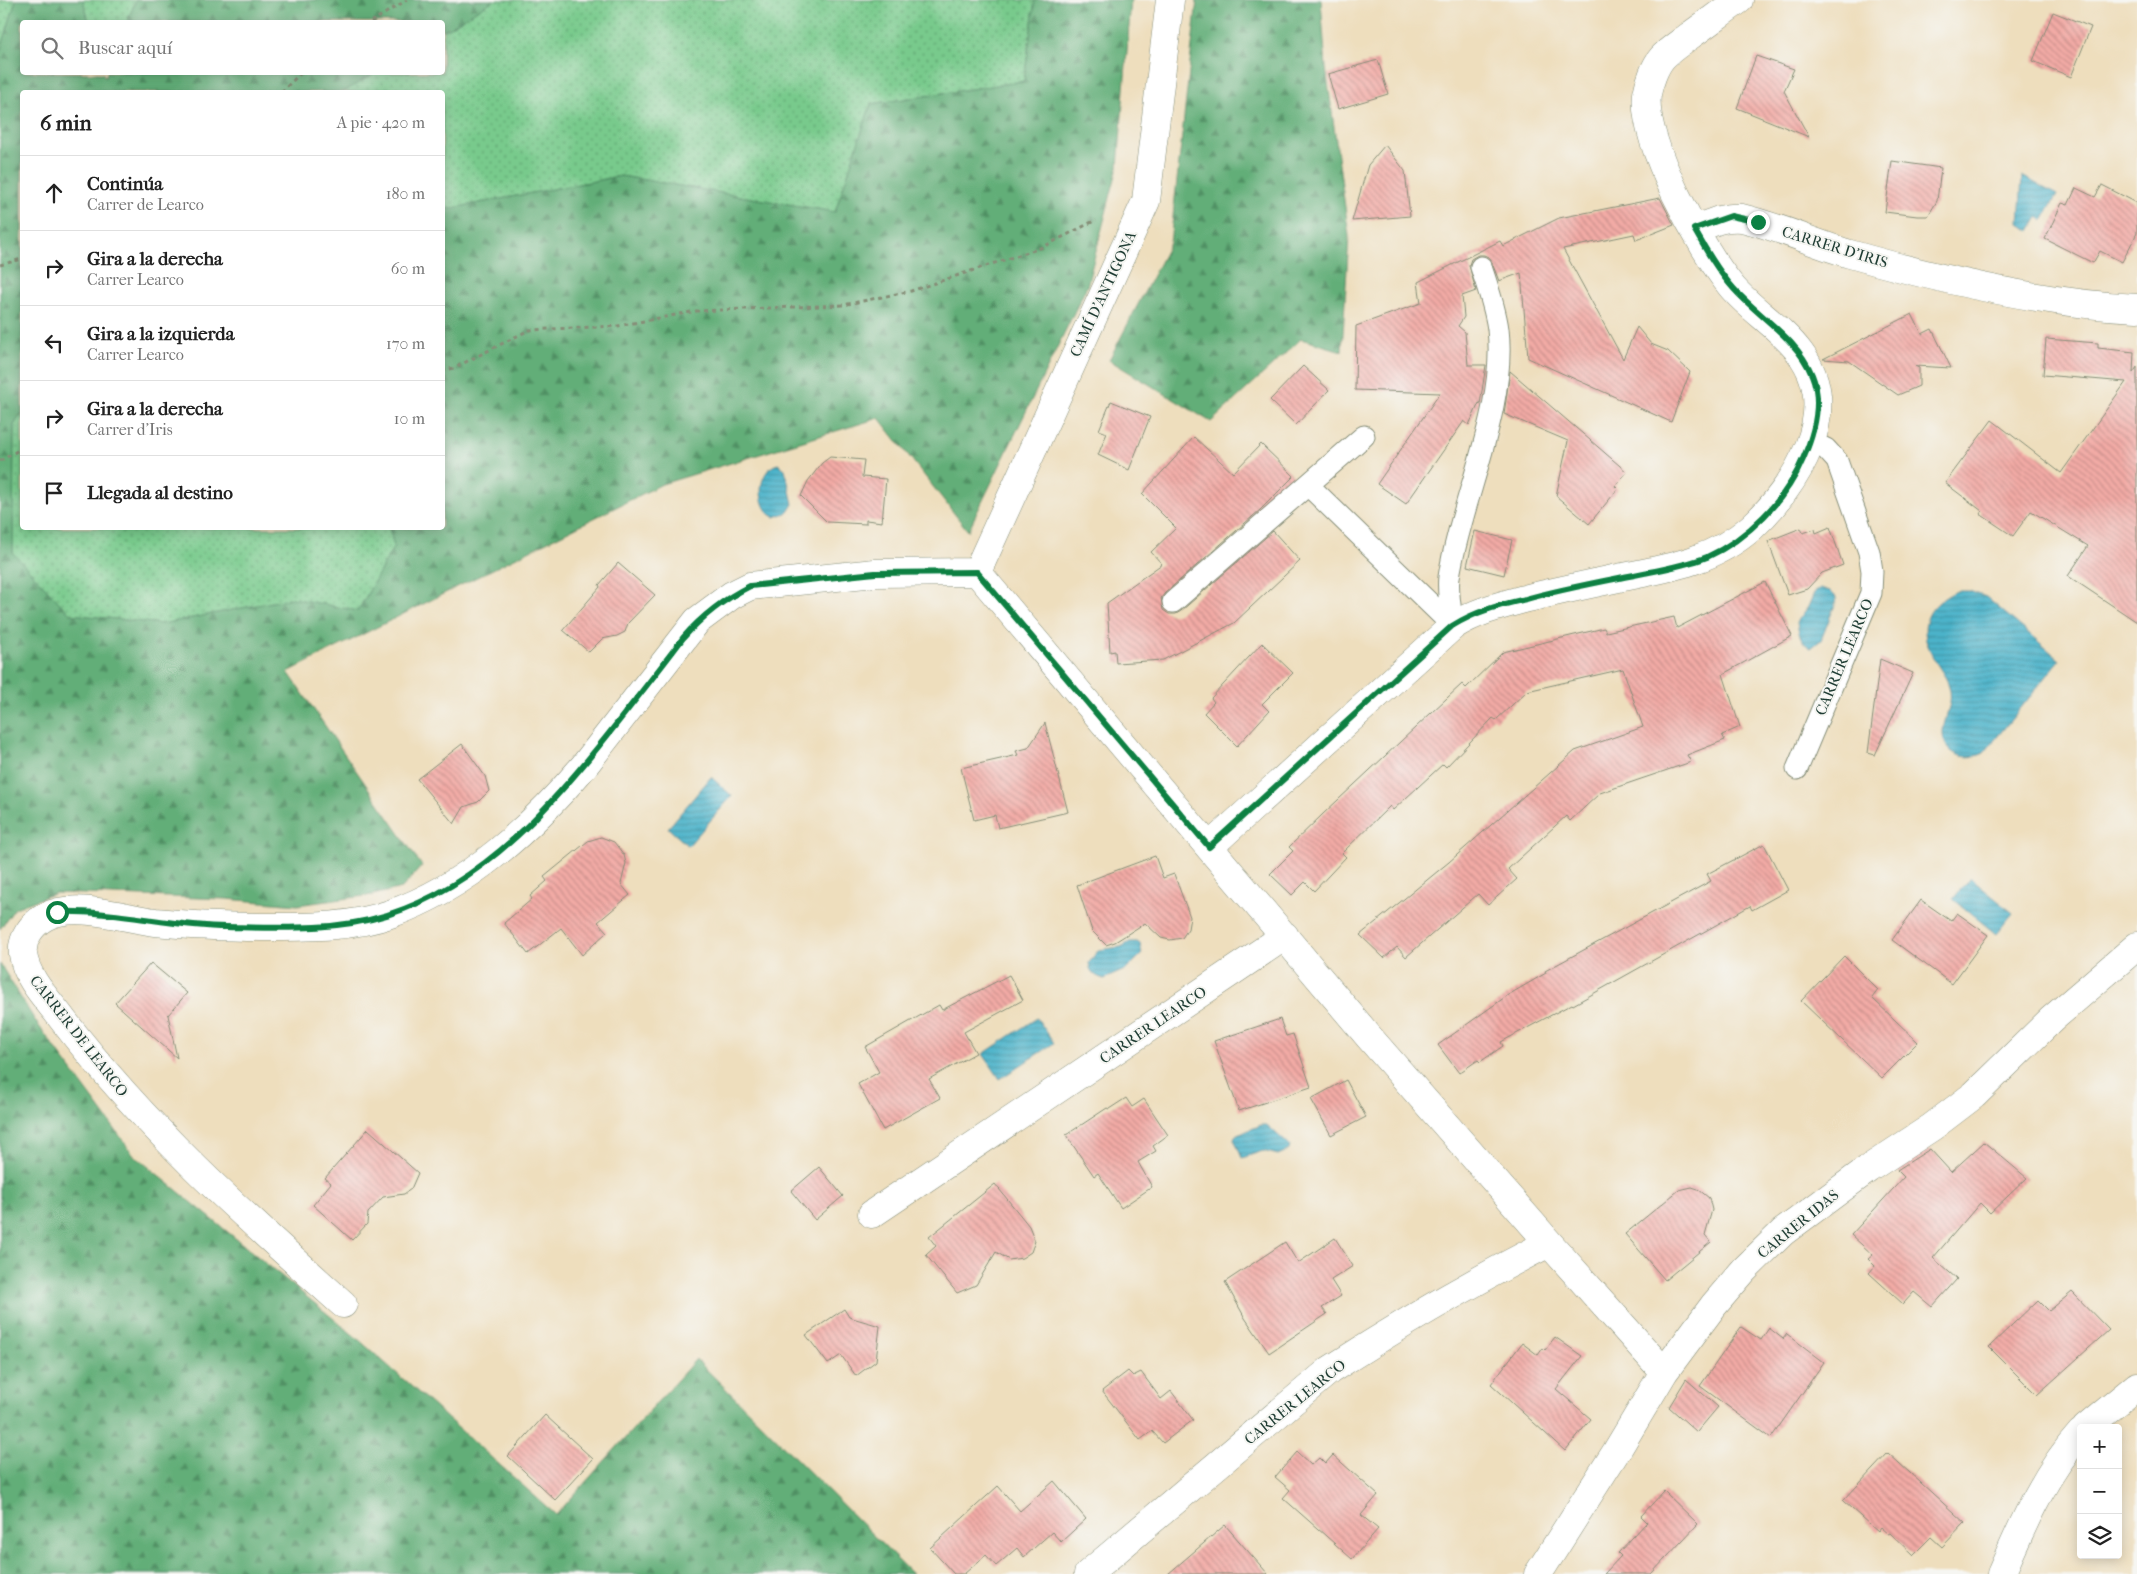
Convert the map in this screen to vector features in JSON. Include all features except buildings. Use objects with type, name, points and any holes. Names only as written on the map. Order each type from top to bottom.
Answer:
[{"type":"street","name":"CAMÍ D'ANTIGONA","points":[[977,572],[1146,201],[1170,0]]},
{"type":"street","points":[[1209,847],[1452,626],[1469,616],[1490,608],[1552,592],[1685,564],[1707,557],[1731,544],[1768,512],[1784,493],[1800,467],[1811,442],[1816,421],[1816,392],[1809,367],[1800,352],[1735,290],[1720,273],[1665,174],[1650,127],[1647,94],[1661,59],[1739,0]]},
{"type":"street","name":"CARRER D'IRIS","points":[[1694,229],[1731,216],[1849,253],[1988,287],[2072,301],[2137,308]]},
{"type":"street","points":[[977,572],[1369,1037],[1664,1372]]},
{"type":"street","name":"CARRER DE LEARCO","points":[[343,1304],[221,1195],[138,1110],[82,1045],[33,980],[26,965],[22,951],[25,938],[32,926],[57,912],[98,912],[154,921],[224,927],[320,926],[355,923],[388,915],[444,889],[491,859],[510,842],[567,786],[698,621],[732,595],[750,586],[865,574],[977,572]]},
{"type":"street","name":"CARRER LEARCO","points":[[872,1214],[1284,936]]},
{"type":"street","name":"CARRER IDAS","points":[[1538,1574],[1616,1452],[1664,1372],[1714,1305],[1744,1270],[1783,1232],[1868,1169],[1932,1127],[1974,1095],[2052,1019],[2137,946]]},
{"type":"street","name":"CARRER LEARCO","points":[[1088,1574],[1330,1370],[1369,1344],[1500,1268],[1549,1243]]},
{"type":"street","points":[[2091,1424],[2137,1386]]},
{"type":"street","points":[[2001,1574],[2038,1492],[2077,1437]]},
{"type":"lane","points":[[1452,626],[1449,579],[1468,498],[1485,440],[1495,389],[1497,365],[1498,331],[1494,304],[1481,267]]},
{"type":"lane","points":[[1173,602],[1364,436]]},
{"type":"lane","name":"CARRER LEARCO","points":[[1797,769],[1871,593],[1872,571],[1869,552],[1837,460],[1826,449],[1811,442]]},
{"type":"lane","points":[[1308,485],[1452,626]]},
{"type":"path","points":[[374,20],[407,0]]},
{"type":"path","points":[[283,90],[299,75]]},
{"type":"path","points":[[445,370],[454,368],[529,330],[618,326],[696,311],[843,305],[911,291],[1043,246],[1096,220]]},
{"type":"path","points":[[0,264],[20,259]]},
{"type":"path","points":[[0,461],[20,449]]},
{"type":"green space","points":[[0,0],[16,0],[0,53]]},
{"type":"green space","points":[[16,0],[83,0],[88,20],[20,20],[20,75],[104,75],[105,78],[106,75],[372,75],[346,90],[20,90],[20,416],[14,425],[13,553],[70,614],[162,624],[292,598],[358,611],[394,546],[390,530],[445,530],[445,212],[448,209],[621,176],[835,212],[871,104],[1024,81],[1035,0],[1131,0],[1118,167],[1087,286],[968,531],[879,418],[662,484],[288,672],[422,866],[402,888],[373,895],[297,905],[226,899],[56,893],[15,908],[0,929],[0,53]]},
{"type":"green space","points":[[83,0],[136,0],[128,20],[88,20]]},
{"type":"green space","points":[[136,0],[494,0],[445,30],[445,20],[128,20]]},
{"type":"green space","points":[[494,0],[1035,0],[1024,81],[871,104],[835,212],[621,176],[448,209],[445,213],[445,90],[346,90],[372,75],[445,75],[445,30]]},
{"type":"green space","points":[[1197,0],[1321,0],[1326,68],[1349,236],[1342,351],[1301,339],[1211,422],[1109,360],[1170,243]]},
{"type":"green space","points":[[20,416],[20,530],[390,530],[394,546],[358,611],[292,598],[162,624],[70,614],[13,554],[14,425]]},
{"type":"green space","points":[[0,964],[36,1022],[134,1155],[357,1338],[556,1515],[696,1359],[912,1574],[0,1574]]},
{"type":"water","points":[[2022,176],[2057,195],[2043,220],[2038,217],[2030,231],[2019,223]]},
{"type":"water","points":[[778,464],[785,469],[793,504],[788,512],[775,517],[764,506],[761,489],[766,473],[771,467]]},
{"type":"water","points":[[1820,588],[1830,591],[1836,597],[1836,602],[1821,640],[1811,648],[1801,637],[1797,622],[1808,607],[1814,593]]},
{"type":"water","points":[[1957,591],[1969,591],[1986,597],[2060,660],[1984,753],[1970,757],[1951,751],[1944,739],[1943,731],[1950,703],[1950,692],[1948,682],[1929,648],[1925,628],[1931,610],[1946,597]]},
{"type":"water","points":[[711,777],[732,796],[688,846],[668,828]]},
{"type":"water","points":[[1970,878],[2013,913],[1996,934],[1953,899]]},
{"type":"water","points":[[1130,942],[1140,944],[1142,954],[1127,969],[1104,979],[1092,972],[1089,963],[1098,950],[1121,947]]},
{"type":"water","points":[[1037,1018],[1054,1043],[1000,1079],[983,1054]]},
{"type":"water","points":[[1261,1125],[1267,1125],[1290,1146],[1289,1150],[1278,1155],[1263,1151],[1242,1158],[1234,1139],[1235,1136]]},
{"type":"route","points":[[57,912],[98,912],[154,921],[224,927],[320,926],[355,923],[388,915],[420,902],[491,859],[551,802],[584,766],[683,638],[698,621],[732,595],[750,586],[875,573],[977,572],[1209,847],[1452,626],[1469,616],[1490,608],[1552,592],[1685,564],[1707,557],[1731,544],[1768,512],[1784,493],[1800,467],[1811,442],[1816,421],[1814,378],[1800,352],[1735,290],[1720,273],[1694,229],[1731,216],[1758,222]]}]
